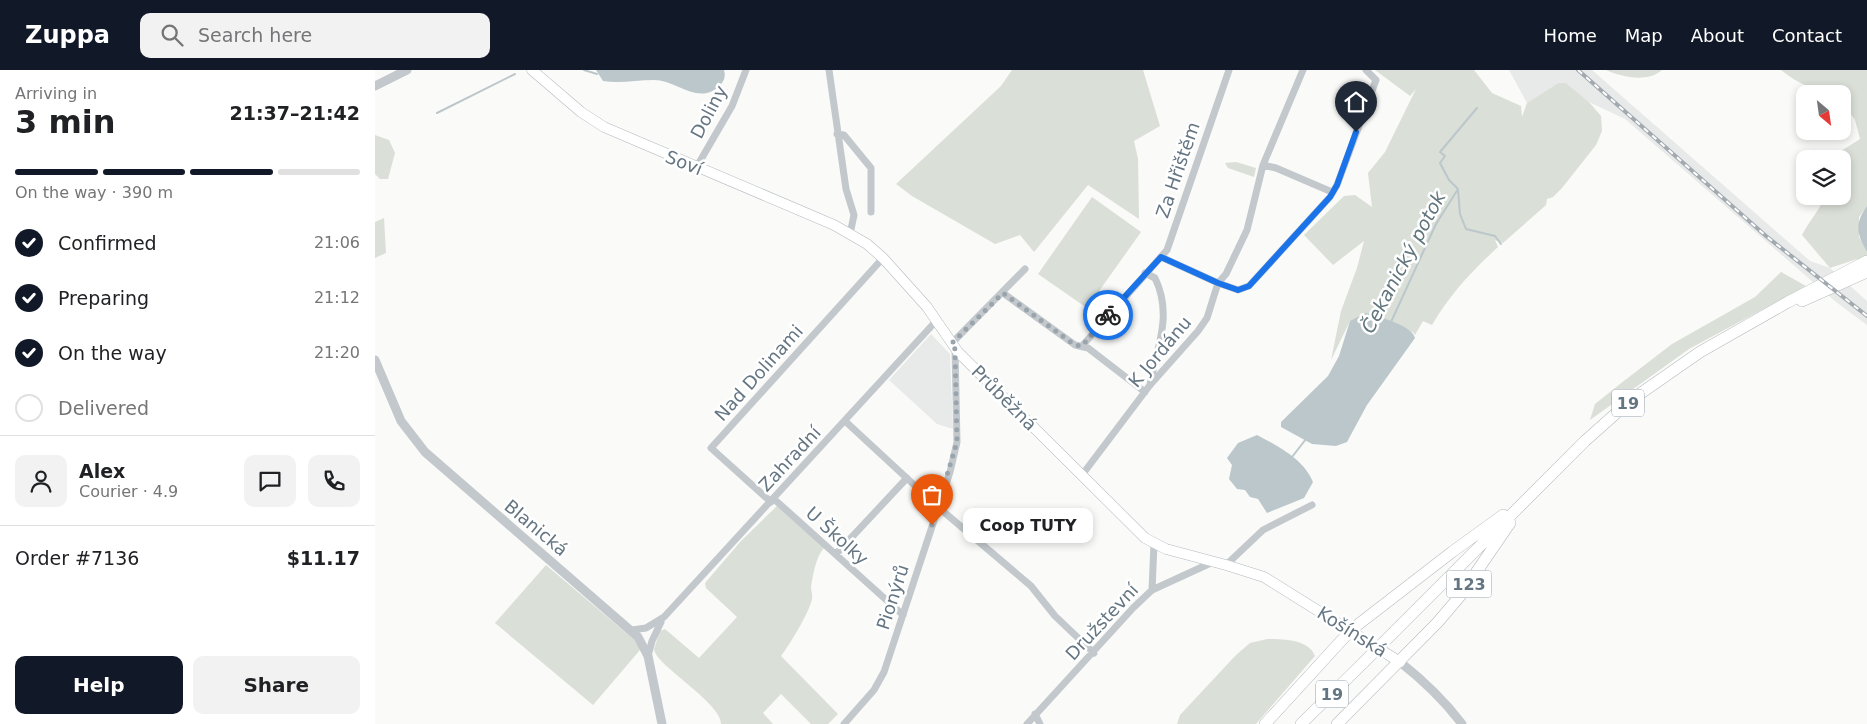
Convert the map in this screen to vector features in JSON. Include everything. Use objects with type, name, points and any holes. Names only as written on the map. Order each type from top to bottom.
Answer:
[{"type":"main road","name":"Soví","points":[[532,70],[592,120],[647,147],[799,210],[849,234]]},
{"type":"main road","name":"Průběžná","points":[[849,234],[867,244],[883,258],[937,320],[953,346],[1154,544],[1226,564]]},
{"type":"main road","name":"19","points":[[1301,724],[1585,441],[1637,396],[1683,363],[1744,328],[1863,268]]},
{"type":"main road","name":"123","points":[[1351,630],[1467,540],[1527,499]]},
{"type":"main road","name":"123","points":[[1400,662],[1460,596],[1527,499]]},
{"type":"main road","name":"Košínská","points":[[1226,564],[1264,578],[1400,662]]},
{"type":"main road","points":[[1265,724],[1351,630]]},
{"type":"main road","points":[[1337,724],[1400,662]]},
{"type":"street","points":[[375,86],[407,70]]},
{"type":"street","name":"Doliny","points":[[697,168],[732,106],[746,70]]},
{"type":"street","points":[[829,70],[846,189],[853,215],[849,234]]},
{"type":"street","name":"Za Hřištěm","points":[[1082,346],[1167,250],[1229,70]]},
{"type":"street","name":"K Jordánu","points":[[1082,475],[1150,385],[1202,326],[1217,292],[1218,283],[1226,274],[1247,230],[1263,165],[1303,70]]},
{"type":"street","points":[[1161,257],[1238,290],[1249,286],[1333,192],[1376,80],[1366,70]]},
{"type":"street","points":[[837,134],[844,135],[871,168],[871,212]]},
{"type":"street","points":[[1263,165],[1333,192]]},
{"type":"street","name":"Nad Dolinami","points":[[772,501],[711,448],[883,258]]},
{"type":"street","points":[[953,346],[1025,269]]},
{"type":"street","points":[[1145,273],[1155,278],[1165,308],[1150,385]]},
{"type":"street","points":[[1003,293],[1075,345],[1082,346],[1145,392]]},
{"type":"street","name":"Zahradní","points":[[648,656],[655,632],[664,617],[937,320]]},
{"type":"street","name":"Pionýrů","points":[[844,724],[879,681],[950,472],[958,435],[953,346]]},
{"type":"street","name":"Blanická","points":[[375,360],[401,421],[425,452],[632,630],[648,656],[662,724]]},
{"type":"street","points":[[845,421],[938,507],[1031,586],[1055,616],[1094,653]]},
{"type":"street","points":[[836,554],[907,478]]},
{"type":"street","name":"U Školky","points":[[772,501],[836,554],[903,615]]},
{"type":"street","points":[[1226,564],[1263,530],[1312,506]]},
{"type":"street","points":[[1152,590],[1154,544]]},
{"type":"street","name":"Družstevní","points":[[1027,724],[1094,653],[1133,608],[1152,590],[1213,561]]},
{"type":"street","name":"Zahradní","points":[[632,630],[646,628],[664,617]]},
{"type":"street","name":"Košínská","points":[[1400,662],[1431,688],[1462,724]]},
{"type":"street","points":[[1035,714],[1041,724]]},
{"type":"shaded area","points":[[596,70],[724,70],[725,77],[718,87],[703,94],[662,81],[603,81]]},
{"type":"shaded area","points":[[1012,70],[1143,70],[1160,126],[1134,141],[1138,159],[1139,219],[1088,185],[1034,252],[1020,235],[995,244],[912,196],[896,184],[1001,86]]},
{"type":"shaded area","points":[[1375,70],[1474,70],[1492,93],[1521,106],[1522,117],[1527,103],[1558,83],[1566,83],[1589,102],[1601,116],[1602,131],[1596,145],[1562,188],[1553,197],[1547,199],[1546,205],[1503,243],[1495,240],[1498,247],[1462,283],[1432,325],[1423,321],[1415,335],[1413,332],[1350,321],[1331,360],[1341,311],[1357,268],[1364,241],[1333,265],[1304,235],[1344,196],[1355,195],[1372,207],[1368,173],[1385,152],[1416,89],[1410,96]]},
{"type":"shaded area","points":[[1509,70],[1592,70],[1810,261],[1830,268],[1867,301],[1867,325],[1836,302],[1625,119],[1589,102],[1566,83],[1558,83],[1527,103]]},
{"type":"shaded area","points":[[1606,70],[1662,70],[1642,78],[1634,78]]},
{"type":"shaded area","points":[[1781,70],[1867,70],[1867,206],[1859,217],[1859,237],[1867,252],[1867,274],[1857,259],[1830,268],[1802,235],[1820,205],[1851,205],[1851,150],[1843,150],[1860,139],[1855,120],[1851,115],[1851,85],[1806,85]]},
{"type":"shaded area","points":[[375,135],[389,140],[395,153],[388,179],[380,179],[375,174]]},
{"type":"shaded area","points":[[1236,162],[1256,168],[1254,177],[1228,168],[1225,163]]},
{"type":"shaded area","points":[[1092,197],[1141,232],[1087,308],[1038,274]]},
{"type":"shaded area","points":[[1867,206],[1867,252],[1858,229],[1860,218]]},
{"type":"shaded area","points":[[384,218],[386,253],[375,258],[375,222]]},
{"type":"shaded area","points":[[1781,272],[1806,286],[1689,349],[1590,420],[1595,404],[1620,384],[1672,344],[1755,297]]},
{"type":"shaded area","points":[[1366,313],[1402,325],[1413,333],[1415,338],[1367,405],[1347,442],[1336,446],[1312,444],[1281,427],[1281,422],[1328,376],[1339,356],[1350,321]]},
{"type":"shaded area","points":[[931,334],[950,354],[953,429],[937,424],[889,380]]},
{"type":"shaded area","points":[[1257,435],[1297,460],[1313,482],[1304,498],[1267,513],[1258,499],[1250,497],[1245,490],[1237,489],[1229,479],[1232,465],[1227,458],[1238,443]]},
{"type":"shaded area","points":[[777,506],[824,548],[821,551],[814,571],[811,587],[812,598],[807,612],[781,656],[838,714],[828,724],[811,724],[781,694],[763,713],[773,724],[721,724],[718,715],[711,706],[701,695],[665,665],[654,649],[660,631],[665,629],[699,658],[737,617],[706,588],[705,583],[741,541]]},
{"type":"shaded area","points":[[546,565],[638,643],[640,650],[593,705],[495,623]]},
{"type":"shaded area","points":[[1267,639],[1301,643],[1312,650],[1315,656],[1256,724],[1177,724],[1180,715],[1236,655],[1250,643]]},
{"type":"waterway","points":[[584,70],[597,74]]},
{"type":"waterway","points":[[437,113],[515,74]]},
{"type":"waterway","name":"Čekanický potok","points":[[1391,322],[1436,224],[1458,189],[1449,180],[1440,163],[1445,156],[1440,152],[1477,108]]},
{"type":"waterway","points":[[1458,190],[1460,214],[1466,229],[1495,236],[1501,244]]},
{"type":"waterway","name":"Čekanický potok","points":[[1292,457],[1306,439]]},
{"type":"railway","points":[[1578,70],[1766,236],[1867,316]]},
{"type":"way so far","points":[[932,525],[950,472],[958,435],[955,349],[951,344],[1003,293],[1075,345],[1082,346],[1108,315]]},
{"type":"place","name":"Coop TUTY","points":[[932,525]]},
{"type":"route","points":[[1108,315],[1161,257],[1218,283],[1238,290],[1245,289],[1330,197],[1337,185],[1356,132]]}]
